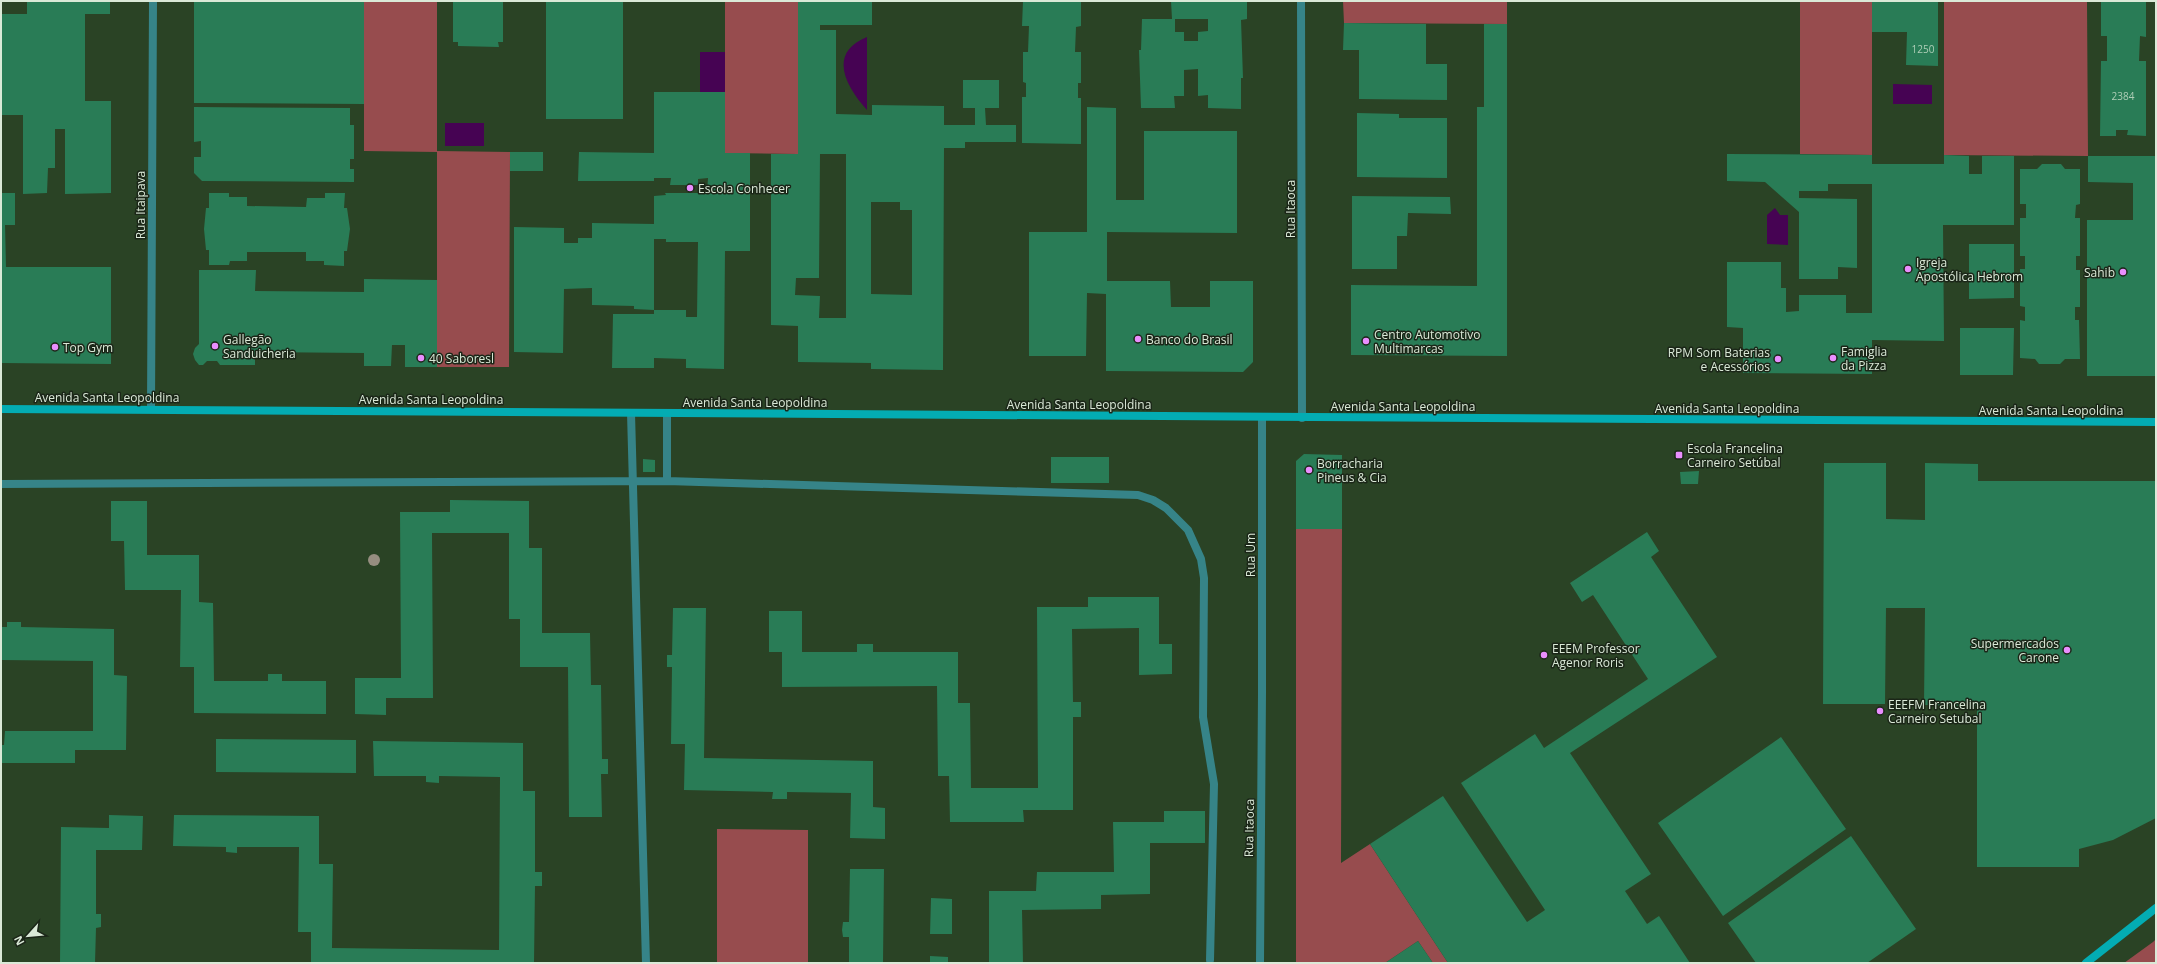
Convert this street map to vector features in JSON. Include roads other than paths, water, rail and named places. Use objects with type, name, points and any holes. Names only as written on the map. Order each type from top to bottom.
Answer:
[{"type":"street","name":"Rua Itaipava","points":[[151,409],[153,1]]},
{"type":"street","name":"Rua Itaoca","points":[[1301,1],[1302,418]]},
{"type":"street","name":"Avenida Santa Leopoldina","points":[[1,409],[1262,418],[2156,422]]},
{"type":"street","points":[[631,413],[646,963]]},
{"type":"street","points":[[667,413],[667,481]]},
{"type":"street","name":"Rua Um","points":[[1262,418],[1262,693]]},
{"type":"street","points":[[1,484],[667,481],[1138,495],[1152,500],[1177,518],[1188,530],[1195,544],[1204,578],[1203,717],[1214,784],[1210,960]]},
{"type":"street","name":"Rua Itaoca","points":[[1260,963],[1262,693]]},
{"type":"street","points":[[2086,963],[2156,908]]},
{"type":"place","name":"Escola Conhecer","points":[[690,188]]},
{"type":"place","name":"Igreja Apostólica Hebrom","points":[[1908,269]]},
{"type":"place","name":"Sahib","points":[[2123,272]]},
{"type":"place","name":"Banco do Brasil","points":[[1138,339]]},
{"type":"place","name":"Centro Automotivo Multimarcas","points":[[1366,341]]},
{"type":"place","name":"Gallegão Sanduicheria","points":[[215,346]]},
{"type":"place","name":"Top Gym","points":[[55,347]]},
{"type":"place","name":"40 Saboresl","points":[[421,358]]},
{"type":"place","name":"Famiglia da Pizza","points":[[1833,358]]},
{"type":"place","name":"RPM Som Baterias e Acessórios","points":[[1778,359]]},
{"type":"place","name":"Escola Francelina Carneiro Setúbal","points":[[1679,455]]},
{"type":"place","name":"Borracharia Pineus & Cia","points":[[1309,470]]},
{"type":"place","name":"Supermercados Carone","points":[[2067,650]]},
{"type":"place","name":"EEEM Professor Agenor Roris","points":[[1544,655]]},
{"type":"place","name":"EEEFM Francelina Carneiro Setubal","points":[[1880,711]]}]
